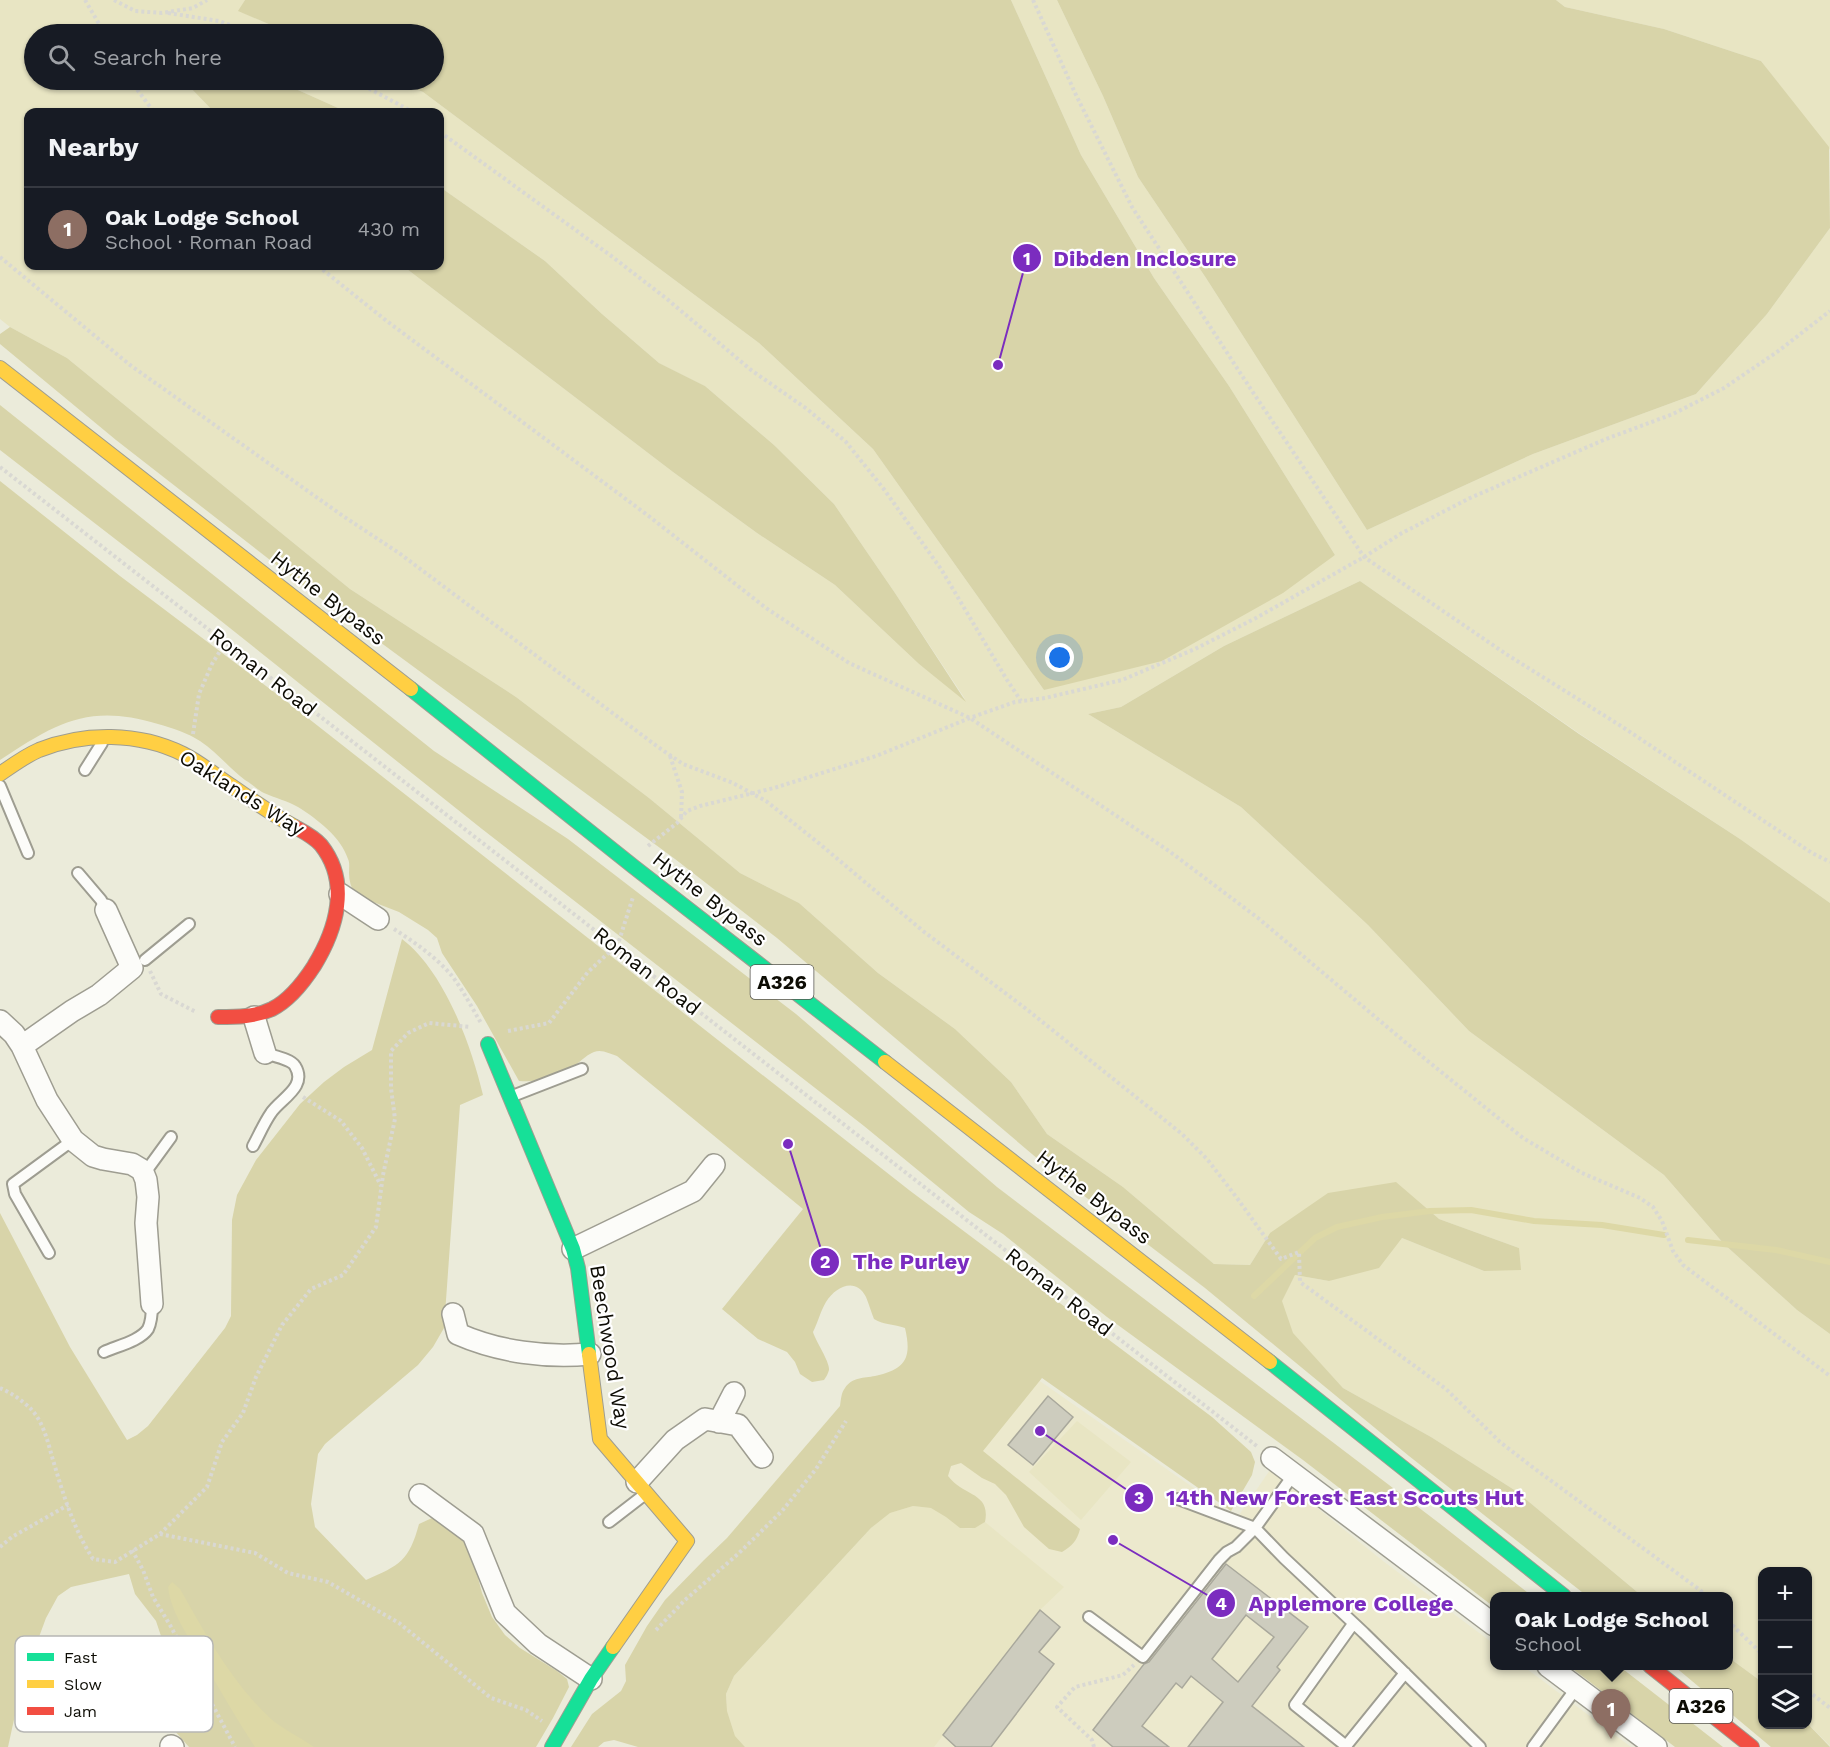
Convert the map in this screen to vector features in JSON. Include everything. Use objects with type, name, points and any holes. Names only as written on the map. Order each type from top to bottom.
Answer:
[{"type":"main road","name":"Hythe Bypass","points":[[0,368],[634,867],[1277,1366],[1559,1592]]},
{"type":"main road","name":"Oaklands Way","points":[[0,774],[12,764],[47,747],[79,739],[128,737],[172,749],[208,768],[246,797],[320,844],[337,878],[340,894]]},
{"type":"main road","points":[[218,1017],[254,1017],[274,1008],[304,981],[328,939],[336,916],[340,894]]},
{"type":"main road","name":"Beechwood Way","points":[[488,1044],[573,1249],[578,1268],[600,1439],[687,1541],[591,1679],[552,1747]]},
{"type":"main road","name":"A326","points":[[1656,1670],[1752,1747]]},
{"type":"street","points":[[340,894],[378,919]]},
{"type":"street","points":[[22,1046],[139,964],[106,910]]},
{"type":"street","points":[[254,1017],[265,1053]]},
{"type":"street","points":[[0,1021],[14,1034],[22,1046],[47,1100],[73,1140],[93,1156],[132,1164],[142,1170],[148,1197],[146,1223],[152,1304]]},
{"type":"street","points":[[573,1249],[693,1191],[714,1165]]},
{"type":"street","points":[[453,1314],[458,1334],[478,1343],[525,1352],[564,1356],[590,1354]]},
{"type":"street","points":[[719,1422],[734,1393]]},
{"type":"street","points":[[642,1488],[675,1440],[705,1419],[738,1425],[762,1456]]},
{"type":"street","points":[[1272,1458],[1490,1622]]},
{"type":"street","points":[[420,1495],[473,1534],[505,1613],[538,1644],[591,1679]]},
{"type":"street","points":[[1555,1670],[1656,1747]]},
{"type":"lane","points":[[85,770],[106,737]]},
{"type":"lane","points":[[0,786],[28,853]]},
{"type":"lane","points":[[78,873],[101,900],[106,910]]},
{"type":"lane","points":[[139,964],[189,924]]},
{"type":"lane","points":[[253,1146],[272,1112],[294,1090],[298,1075],[295,1066],[291,1063],[265,1053]]},
{"type":"lane","points":[[510,1097],[582,1069]]},
{"type":"lane","points":[[144,1174],[171,1137]]},
{"type":"lane","points":[[49,1253],[15,1194],[13,1184],[73,1140]]},
{"type":"lane","points":[[104,1352],[137,1338],[147,1330],[152,1304]]},
{"type":"lane","points":[[1089,1617],[1143,1657],[1219,1560],[1255,1528],[1294,1474]]},
{"type":"lane","points":[[609,1522],[642,1488]]},
{"type":"lane","points":[[1178,1499],[1255,1528],[1480,1747]]},
{"type":"lane","points":[[1353,1624],[1295,1705],[1346,1746],[1405,1673]]},
{"type":"lane","points":[[1533,1747],[1577,1687]]},
{"type":"path","points":[[85,0],[99,24]]},
{"type":"path","points":[[114,0],[135,11],[162,12],[227,24]]},
{"type":"path","points":[[162,12],[193,8],[207,0]]},
{"type":"path","points":[[1034,0],[1076,95],[1132,207],[1364,557],[1506,654],[1612,720],[1812,853],[1830,861]]},
{"type":"path","points":[[138,90],[151,108]]},
{"type":"path","points":[[371,90],[405,108]]},
{"type":"path","points":[[444,135],[610,255],[667,299],[751,370],[807,409],[846,442],[883,488],[941,569],[1021,701]]},
{"type":"path","points":[[0,257],[130,365],[399,553],[669,755],[683,764],[733,783],[753,794],[821,845],[923,931],[1025,1008],[1182,1134],[1213,1167],[1281,1259],[1299,1252],[1300,1282],[1306,1288],[1428,1376],[1508,1448],[1702,1592]]},
{"type":"path","points":[[323,270],[388,322],[646,514],[766,608],[849,663],[970,718],[1170,851],[1258,918],[1523,1138],[1582,1173],[1640,1198],[1653,1208],[1662,1221],[1673,1251],[1683,1265],[1830,1376]]},
{"type":"path","points":[[670,828],[687,811],[700,806],[753,794],[876,756],[970,718],[1021,701],[1112,683],[1157,666],[1256,618],[1364,557],[1402,532],[1470,498],[1576,452],[1673,414],[1724,388],[1777,352],[1830,311]]},
{"type":"path","name":"Roman Road","points":[[0,467],[1272,1458]]},
{"type":"path","points":[[189,758],[199,694],[212,664],[225,643]]},
{"type":"path","points":[[669,755],[682,792],[681,818]]},
{"type":"path","points":[[501,1030],[510,1031],[549,1023],[588,972],[618,944],[633,899],[634,867]]},
{"type":"path","points":[[0,1388],[32,1410],[46,1433],[81,1542],[93,1560],[115,1562],[160,1534],[207,1487],[222,1442],[243,1413],[256,1377],[282,1325],[311,1289],[343,1275],[376,1227],[395,1119],[391,1088],[391,1051],[408,1033],[429,1023],[483,1027],[452,976],[434,958],[378,919]]},
{"type":"path","points":[[139,964],[161,994],[199,1014],[218,1017]]},
{"type":"path","points":[[294,1090],[341,1122],[362,1148],[382,1186]]},
{"type":"path","points":[[654,1633],[685,1600],[738,1554],[782,1511],[816,1469],[846,1420]]},
{"type":"path","points":[[1,1545],[68,1505]]},
{"type":"path","points":[[160,1534],[255,1553],[288,1573],[328,1582],[399,1623],[491,1698],[526,1710],[561,1732]]},
{"type":"path","points":[[132,1550],[143,1570],[153,1597],[176,1636]]},
{"type":"path","points":[[1733,1626],[1758,1650]]},
{"type":"path","points":[[1094,1747],[1092,1740],[1057,1707],[1075,1687],[1123,1675],[1143,1657]]},
{"type":"path","points":[[1812,1694],[1830,1708]]},
{"type":"path","points":[[213,1706],[235,1747]]},
{"type":"shaded area","points":[[0,0],[245,0],[239,11],[269,24],[24,24],[24,90],[193,90],[210,108],[24,108],[24,270],[408,270],[673,472],[757,533],[835,585],[919,664],[965,699],[834,504],[774,445],[705,386],[659,363],[545,261],[444,190],[444,108],[338,108],[298,90],[418,90],[423,92],[759,343],[873,449],[1044,690],[1335,555],[1229,386],[1154,278],[1081,155],[1011,0],[1057,0],[1103,96],[1138,177],[1206,278],[1367,530],[1533,454],[1696,394],[1767,314],[1830,228],[1830,903],[1740,839],[1580,734],[1360,581],[1224,646],[1121,707],[1088,714],[1241,807],[1368,925],[1469,1031],[1664,1175],[1724,1244],[1797,1310],[1830,1334],[1830,1746],[1812,1728],[1812,1567],[1758,1567],[1758,1679],[1733,1661],[1733,1592],[1637,1592],[1516,1491],[1431,1437],[1343,1388],[1292,1333],[1281,1301],[1295,1275],[1329,1281],[1402,1238],[1484,1271],[1519,1248],[1439,1219],[1270,1233],[1250,1265],[1214,1264],[1123,1187],[1047,1134],[1011,1082],[955,1029],[878,973],[799,903],[740,873],[649,798],[516,697],[350,589],[67,358],[10,327],[0,319]]},
{"type":"shaded area","points":[[245,0],[1011,0],[1081,155],[1154,278],[1229,386],[1335,555],[1283,593],[1162,661],[1044,690],[873,449],[759,343],[418,90],[444,90],[444,24],[269,24],[238,11]]},
{"type":"shaded area","points":[[1057,0],[1556,0],[1565,7],[1664,29],[1761,61],[1829,147],[1830,228],[1767,314],[1696,394],[1533,454],[1367,530],[1206,278],[1138,177],[1103,96]]},
{"type":"shaded area","points":[[1556,0],[1830,0],[1830,150],[1761,61],[1664,29],[1565,7]]},
{"type":"shaded area","points":[[193,90],[298,90],[338,108],[210,108]]},
{"type":"shaded area","points":[[444,190],[545,261],[659,363],[705,386],[774,445],[834,504],[966,702],[919,664],[835,585],[757,533],[673,472],[408,270],[444,270]]},
{"type":"shaded area","points":[[10,327],[67,358],[350,589],[516,697],[649,798],[740,873],[799,903],[878,973],[955,1029],[1011,1082],[1047,1134],[1123,1187],[1214,1264],[1250,1265],[1270,1233],[1328,1193],[1396,1182],[1439,1219],[1519,1248],[1521,1270],[1484,1271],[1402,1238],[1379,1268],[1329,1281],[1295,1275],[1282,1301],[1293,1333],[1343,1388],[1431,1437],[1516,1491],[1637,1592],[1582,1592],[1409,1456],[1205,1288],[1058,1176],[777,938],[675,859],[297,581],[116,440],[0,344],[0,334]]},
{"type":"shaded area","points":[[0,405],[434,751],[568,839],[796,1014],[997,1187],[1527,1592],[1490,1592],[1490,1604],[1303,1460],[1107,1317],[1003,1234],[969,1212],[864,1126],[0,450]]},
{"type":"shaded area","points":[[0,481],[120,576],[290,704],[909,1190],[1212,1417],[1251,1452],[1255,1462],[1252,1475],[1231,1511],[1042,1378],[983,1451],[1080,1529],[1076,1540],[1069,1548],[1062,1552],[1049,1549],[1024,1527],[1006,1495],[995,1484],[961,1463],[951,1466],[948,1476],[984,1505],[985,1522],[975,1528],[960,1528],[931,1508],[913,1506],[890,1513],[871,1528],[734,1676],[726,1694],[727,1711],[735,1736],[745,1747],[638,1747],[614,1740],[604,1742],[598,1747],[571,1747],[592,1714],[621,1691],[626,1681],[625,1665],[665,1600],[727,1538],[840,1406],[843,1392],[848,1384],[858,1379],[894,1370],[904,1361],[908,1347],[905,1328],[874,1319],[866,1297],[857,1287],[840,1288],[826,1302],[813,1332],[829,1366],[828,1374],[824,1380],[812,1382],[800,1374],[795,1362],[787,1352],[758,1339],[722,1309],[803,1209],[617,1056],[597,1051],[557,1075],[543,1080],[519,1081],[477,1006],[442,953],[437,938],[399,912],[355,895],[351,887],[349,864],[345,851],[328,829],[298,807],[259,790],[200,741],[174,729],[134,718],[92,716],[56,727],[0,760]]},
{"type":"shaded area","points":[[1360,581],[1579,734],[1740,839],[1830,903],[1830,1334],[1797,1310],[1724,1244],[1664,1175],[1469,1031],[1368,925],[1241,807],[1088,714],[1121,707],[1224,646]]},
{"type":"shaded area","points":[[402,939],[431,970],[454,1010],[471,1054],[483,1095],[460,1105],[444,1328],[433,1347],[418,1365],[325,1444],[318,1454],[311,1504],[315,1527],[366,1580],[402,1560],[411,1546],[419,1524],[432,1518],[444,1520],[464,1537],[471,1551],[482,1593],[492,1617],[505,1635],[520,1648],[567,1679],[569,1687],[553,1718],[536,1747],[189,1747],[176,1732],[213,1732],[213,1636],[161,1636],[156,1621],[135,1594],[129,1574],[71,1587],[58,1596],[39,1636],[15,1636],[15,1715],[8,1747],[0,1747],[0,1213],[70,1347],[127,1440],[148,1426],[225,1328],[231,1316],[232,1220],[237,1195],[256,1160],[300,1104],[344,1067],[372,1050]]},
{"type":"shaded area","points":[[1011,1361],[1237,1518],[1270,1470],[1383,1561],[1490,1641],[1490,1670],[1528,1670],[1631,1747],[690,1747]]},
{"type":"shaded area","points":[[1077,1421],[1131,1462],[1081,1520],[1029,1472]]},
{"type":"shaded area","points":[[913,1506],[932,1508],[963,1528],[969,1529],[985,1522],[1064,1587],[1040,1610],[934,1747],[745,1747],[735,1736],[727,1711],[726,1694],[734,1676],[871,1528],[890,1513]]},
{"type":"shaded area","points":[[172,1582],[180,1589],[207,1636],[188,1636],[177,1617],[168,1587]]},
{"type":"shaded area","points":[[213,1645],[232,1674],[257,1705],[281,1727],[314,1747],[255,1747],[213,1678]]},
{"type":"shaded area","points":[[1733,1661],[1758,1679],[1758,1729],[1812,1728],[1830,1747],[1771,1747],[1679,1670],[1733,1670]]},
{"type":"shaded area","points":[[1574,1670],[1624,1670],[1723,1747],[1675,1747]]},
{"type":"building","points":[[1048,1396],[1073,1417],[1033,1465],[1008,1445]]},
{"type":"building","points":[[1226,1564],[1308,1627],[1277,1667],[1280,1670],[1252,1706],[1304,1747],[1188,1747],[1223,1702],[1191,1676],[1182,1688],[1176,1683],[1142,1726],[1169,1747],[1113,1747],[1093,1730],[1144,1664],[1149,1662]],"holes":[[[1246,1615],[1274,1637],[1238,1682],[1212,1659]]]},
{"type":"building","points":[[1040,1610],[1060,1627],[1039,1652],[1054,1664],[991,1747],[956,1747],[943,1735]]},
{"type":"waterway","points":[[1254,1296],[1315,1238],[1337,1227],[1382,1217],[1430,1211],[1471,1210],[1534,1221],[1602,1225],[1664,1235]]},
{"type":"waterway","points":[[1688,1240],[1776,1250],[1830,1262]]},
{"type":"traffic: fast","points":[[411,689],[634,867],[885,1062]]},
{"type":"traffic: fast","points":[[488,1044],[573,1249],[578,1268],[589,1354]]},
{"type":"traffic: fast","points":[[1270,1362],[1559,1592]]},
{"type":"traffic: fast","points":[[552,1747],[591,1679],[613,1647]]},
{"type":"traffic: slow","points":[[0,368],[411,689]]},
{"type":"traffic: slow","points":[[0,774],[24,758],[56,744],[93,738],[130,738],[183,754],[295,827]]},
{"type":"traffic: slow","points":[[885,1062],[1270,1362]]},
{"type":"traffic: slow","points":[[589,1354],[600,1439],[687,1541],[613,1647]]},
{"type":"traffic: jam","points":[[218,1017],[252,1015],[266,1012],[279,1005],[305,979],[329,937],[337,906],[336,875],[321,845],[295,827]]},
{"type":"traffic: jam","points":[[1655,1670],[1752,1747]]},
{"type":"place","name":"Dibden Inclosure","points":[[998,365]]},
{"type":"place","name":"The Purley","points":[[788,1144]]},
{"type":"place","name":"14th New Forest East Scouts Hut","points":[[1040,1431]]},
{"type":"place","name":"Applemore College","points":[[1113,1540]]},
{"type":"place","name":"Oak Lodge School","points":[[1611,1739]]}]
